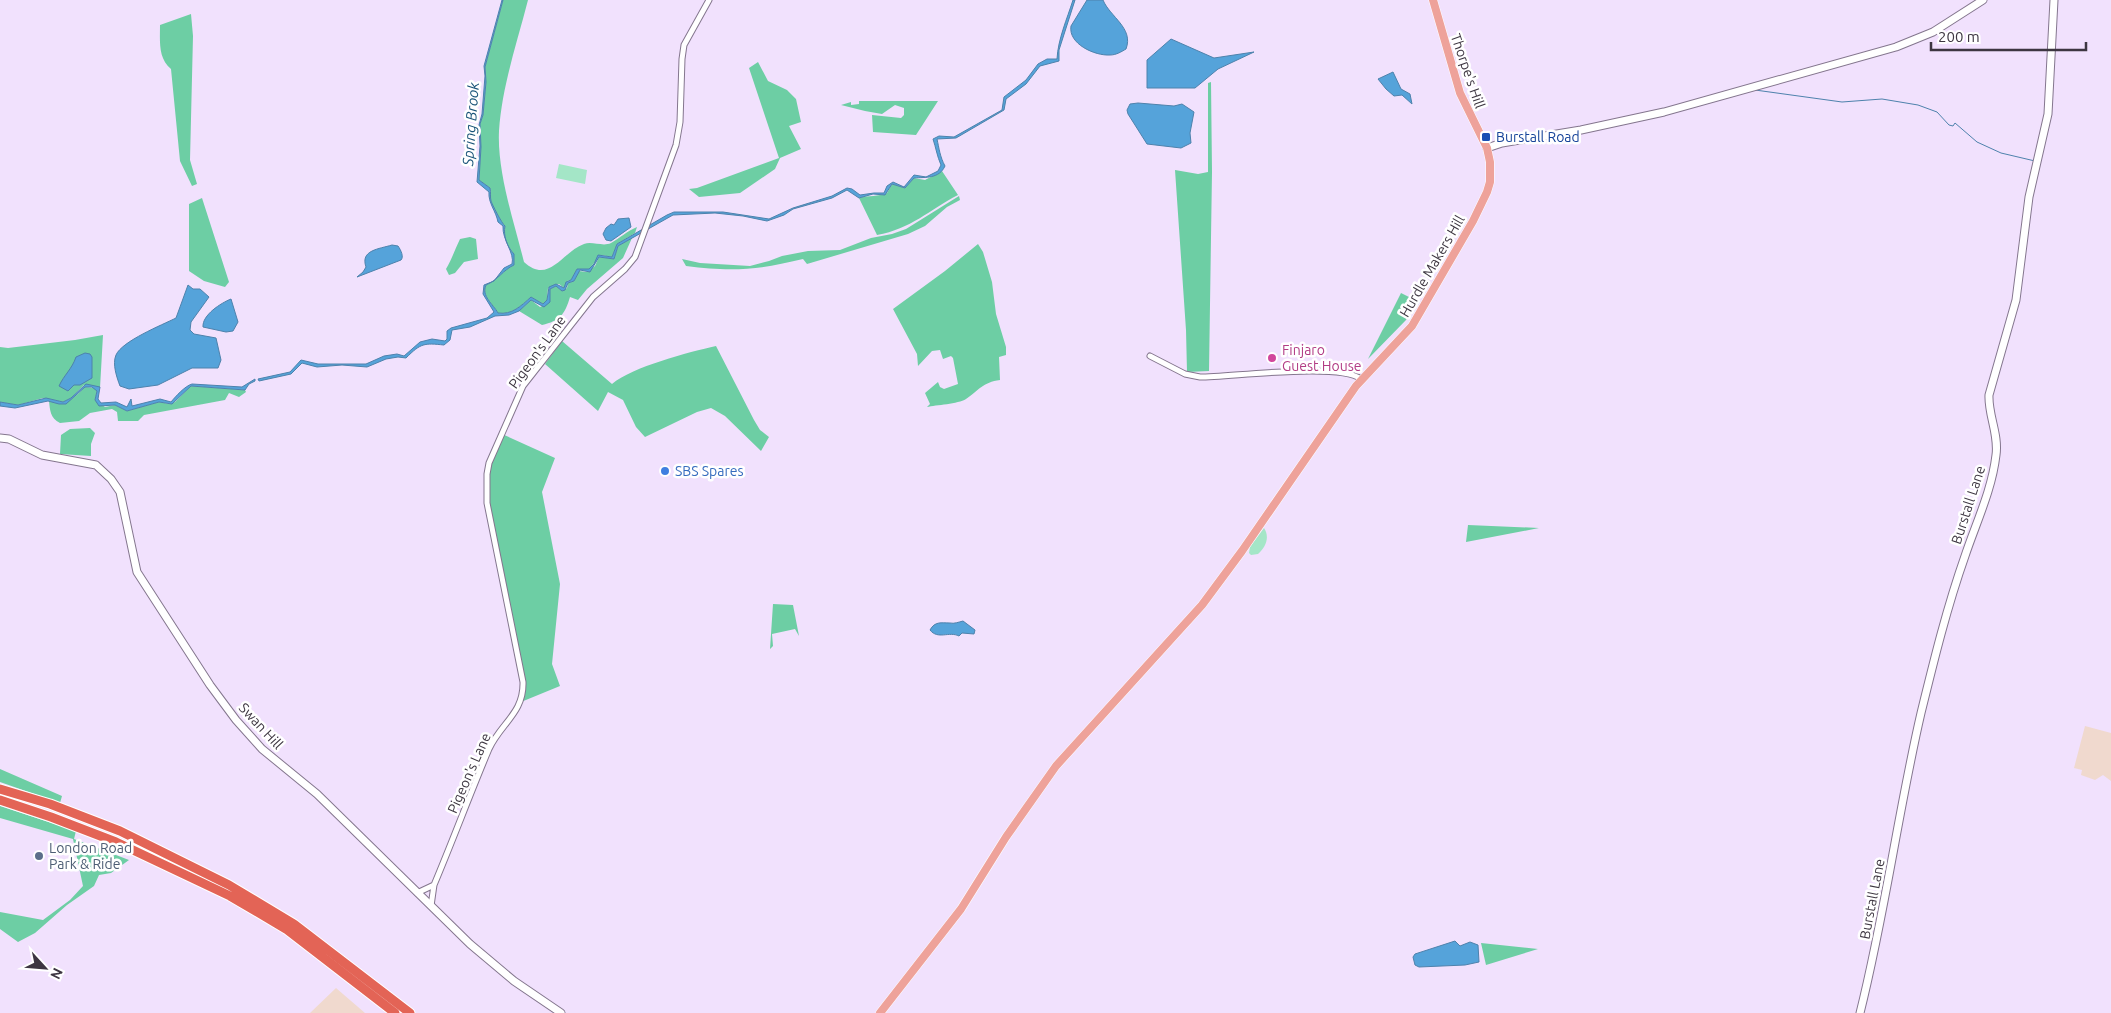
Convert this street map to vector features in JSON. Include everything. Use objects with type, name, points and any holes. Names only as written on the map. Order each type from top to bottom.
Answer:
[{"type":"highway","points":[[0,789],[50,804],[120,831],[229,885],[294,924],[410,1013]]},
{"type":"highway","points":[[0,800],[116,842],[230,896],[286,929],[395,1013]]},
{"type":"main road","name":"Thorpe's Hill","points":[[1433,0],[1460,93],[1486,148]]},
{"type":"main road","name":"Hurdle Makers Hill","points":[[880,1013],[961,909],[1021,814],[1056,766],[1179,632],[1220,583],[1361,379],[1417,320],[1487,192],[1490,182],[1490,162],[1486,148]]},
{"type":"street","name":"Pigeon's Lane","points":[[431,906],[434,885],[490,748],[518,709],[523,695],[523,682],[488,508],[486,484],[489,463],[523,386],[592,297],[625,269],[635,257],[678,140],[684,45],[709,0]]},
{"type":"street","points":[[1486,148],[1502,143],[1581,130],[1664,112],[1896,47],[1933,32],[1983,0]]},
{"type":"street","name":"Burstall Lane","points":[[1860,1013],[1882,916],[1900,814],[1927,689],[1955,586],[1988,490],[1995,463],[1997,441],[1989,406],[1989,395],[2016,300],[2029,197],[2048,114],[2054,0]]},
{"type":"street","points":[[1150,356],[1186,374],[1200,378],[1301,371],[1347,372],[1355,374],[1361,379]]},
{"type":"street","name":"Swan Hill","points":[[0,437],[9,439],[42,455],[96,465],[110,478],[120,492],[137,572],[210,685],[236,720],[262,749],[317,794],[470,944],[514,981],[561,1013]]},
{"type":"street","points":[[417,893],[434,885]]},
{"type":"shaded area","points":[[2085,726],[2111,733],[2111,781],[2103,775],[2095,780],[2081,775],[2082,770],[2074,768]]},
{"type":"shaded area","points":[[336,988],[365,1013],[310,1013]]},
{"type":"green space","points":[[503,0],[528,0],[503,98],[499,131],[503,180],[524,262],[533,268],[548,269],[584,244],[608,244],[637,227],[635,233],[617,244],[612,257],[601,255],[589,269],[577,269],[564,288],[559,284],[548,288],[547,300],[543,304],[531,297],[524,304],[508,313],[498,313],[486,296],[486,285],[514,265],[514,254],[506,241],[505,226],[491,201],[490,188],[479,180],[480,124],[483,115],[486,82],[485,67]]},
{"type":"green space","points":[[191,14],[193,36],[190,160],[197,184],[192,186],[180,161],[171,69],[162,55],[160,38],[160,25]]},
{"type":"green space","points":[[758,62],[768,81],[787,90],[796,99],[801,122],[789,126],[801,149],[780,158],[775,169],[740,193],[699,197],[689,189],[697,188],[779,158],[749,68]]},
{"type":"green space","points":[[1211,82],[1212,172],[1209,371],[1187,372],[1175,170],[1198,174],[1208,172],[1208,83]]},
{"type":"green space","points":[[859,101],[938,101],[916,135],[873,132],[872,115],[901,118],[904,115],[904,108],[895,105],[882,114],[841,105],[851,102],[851,105],[859,104]]},
{"type":"green space","points":[[559,164],[587,170],[585,184],[556,178]]},
{"type":"green space","points":[[942,171],[958,195],[910,224],[877,235],[859,198],[887,193],[892,184],[905,188],[914,178],[925,180]]},
{"type":"green space","points":[[959,196],[960,200],[947,207],[925,226],[908,234],[807,264],[803,259],[758,268],[717,269],[686,266],[682,259],[700,263],[750,266],[782,256],[808,251],[840,250],[871,238],[906,229]]},
{"type":"green space","points":[[202,198],[229,282],[225,287],[204,281],[189,271],[189,204]]},
{"type":"green space","points":[[470,237],[476,239],[478,259],[464,262],[455,273],[449,275],[446,269],[460,239]]},
{"type":"green space","points":[[632,238],[623,258],[587,289],[578,300],[570,297],[564,312],[557,319],[542,325],[519,311],[531,300],[540,307],[550,302],[550,289],[556,286],[562,291],[567,288],[568,283],[574,281],[579,271],[587,272],[595,266],[599,257],[614,259],[618,246]]},
{"type":"green space","points":[[978,244],[983,252],[992,282],[996,314],[1006,347],[1006,355],[999,357],[1000,380],[985,385],[962,401],[927,407],[930,404],[925,393],[938,382],[940,387],[944,389],[958,384],[953,358],[951,356],[943,359],[940,350],[932,351],[918,366],[917,354],[893,309]]},
{"type":"green space","points":[[1401,293],[1417,301],[1406,320],[1368,359]]},
{"type":"green space","points":[[103,335],[100,388],[84,385],[71,398],[63,402],[43,398],[18,405],[0,402],[0,347],[8,348]]},
{"type":"green space","points":[[562,341],[612,384],[647,366],[716,346],[754,420],[760,430],[769,437],[761,451],[725,416],[711,408],[697,412],[645,437],[636,427],[623,400],[608,392],[598,411],[545,364]]},
{"type":"green space","points":[[191,386],[245,390],[246,392],[239,397],[229,393],[225,400],[144,415],[138,421],[118,421],[117,412],[112,409],[90,413],[79,421],[60,423],[51,414],[49,401],[65,402],[77,395],[85,387],[95,388],[97,391],[95,400],[105,407],[115,405],[127,411],[159,402],[170,404],[175,402]]},
{"type":"green space","points":[[90,428],[95,433],[91,444],[91,456],[60,454],[61,435],[70,429]]},
{"type":"green space","points":[[502,434],[555,458],[542,492],[560,584],[552,664],[560,686],[521,702],[523,689],[489,513],[487,474]]},
{"type":"green space","points":[[1468,525],[1539,528],[1466,542]]},
{"type":"green space","points":[[1264,528],[1267,535],[1265,545],[1258,554],[1251,555],[1249,553],[1250,547]]},
{"type":"green space","points":[[773,604],[793,605],[799,636],[795,629],[772,634],[773,646],[770,649]]},
{"type":"green space","points":[[0,769],[62,796],[60,803],[0,782]]},
{"type":"green space","points":[[0,806],[76,831],[74,839],[129,860],[111,873],[99,875],[94,886],[67,905],[35,933],[18,942],[0,929],[0,912],[43,920],[70,900],[83,886],[73,839],[0,818]]},
{"type":"green space","points":[[1481,943],[1538,949],[1486,965]]},
{"type":"water","points":[[502,0],[485,67],[486,82],[483,115],[480,124],[481,147],[479,180],[490,188],[491,201],[505,226],[506,241],[503,226],[498,222],[491,203],[489,192],[477,182],[480,146],[479,125],[482,114],[485,76],[484,66]]},
{"type":"water","points":[[1073,0],[1075,0],[1059,50],[1059,61],[1040,66],[1026,84],[1006,99],[1004,110],[956,138],[937,139],[945,166],[936,175],[928,177],[914,178],[905,188],[892,184],[885,195],[873,194],[859,198],[847,190],[832,198],[793,209],[784,215],[767,221],[715,213],[673,215],[618,246],[614,259],[599,257],[590,272],[580,270],[574,281],[568,283],[565,290],[562,291],[556,286],[550,289],[550,302],[544,307],[531,300],[519,311],[509,315],[495,316],[470,327],[452,330],[450,340],[444,345],[423,345],[415,349],[406,358],[386,359],[367,367],[342,365],[317,367],[302,363],[291,374],[259,381],[258,379],[290,372],[301,360],[318,364],[366,364],[384,356],[397,354],[404,356],[420,342],[432,339],[445,341],[447,339],[447,331],[451,328],[487,318],[494,312],[483,294],[484,285],[492,282],[486,285],[486,296],[498,313],[508,313],[524,304],[531,297],[543,304],[547,300],[549,287],[556,284],[564,288],[566,282],[571,280],[577,269],[589,269],[594,264],[598,255],[612,257],[617,244],[674,212],[723,212],[769,219],[793,208],[832,196],[847,188],[860,195],[884,193],[887,186],[893,182],[904,187],[914,175],[926,177],[938,171],[941,165],[933,139],[939,136],[954,137],[1002,110],[1004,97],[1026,80],[1038,64],[1047,59],[1057,59],[1063,29]]},
{"type":"water","points":[[1087,0],[1103,0],[1127,35],[1126,49],[1112,55],[1104,55],[1084,48],[1074,38],[1071,26]]},
{"type":"water","points":[[1171,39],[1214,58],[1254,52],[1218,69],[1195,88],[1147,88],[1147,60]]},
{"type":"water","points":[[1393,72],[1401,89],[1410,94],[1412,104],[1402,95],[1394,96],[1378,79]]},
{"type":"water","points":[[1130,104],[1174,106],[1182,104],[1194,112],[1190,133],[1191,143],[1181,148],[1147,144],[1127,110]]},
{"type":"water","points":[[629,218],[631,227],[611,241],[606,240],[603,234],[606,228],[611,224],[614,225],[618,219]]},
{"type":"water","points":[[392,245],[398,246],[401,251],[401,260],[357,277],[366,267],[365,261],[368,254],[376,249]]},
{"type":"water","points":[[509,248],[514,254],[514,265],[495,279],[504,268],[512,264],[512,255]]},
{"type":"water","points":[[188,285],[193,289],[200,289],[209,297],[191,322],[190,330],[194,334],[216,338],[221,360],[218,368],[192,368],[158,385],[129,389],[120,386],[116,375],[116,355],[126,344],[134,339],[176,318]]},
{"type":"water","points":[[231,299],[238,322],[233,331],[226,332],[203,327],[206,318],[217,306]]},
{"type":"water","points":[[85,353],[90,354],[92,357],[92,378],[80,385],[74,385],[68,391],[59,386],[76,357]]},
{"type":"water","points":[[255,379],[245,390],[191,386],[172,404],[159,402],[127,411],[115,405],[99,406],[95,400],[97,391],[92,387],[85,387],[66,404],[48,401],[15,408],[0,406],[0,402],[18,405],[46,398],[63,402],[71,398],[86,384],[100,387],[98,399],[101,403],[116,402],[127,407],[131,399],[132,406],[160,399],[171,402],[178,394],[192,384],[242,387]]},
{"type":"water","points":[[963,621],[975,630],[974,634],[962,633],[959,636],[951,634],[940,635],[930,630],[938,623]]},
{"type":"water","points":[[1455,941],[1460,946],[1470,942],[1478,945],[1479,962],[1465,965],[1419,967],[1415,965],[1413,957],[1415,954]]},
{"type":"waterway","points":[[1755,90],[1842,102],[1882,99],[1918,105],[1937,112],[1949,125],[1953,126],[1955,123],[1977,142],[2001,153],[2035,161]]},
{"type":"place","name":"Burstall Road","points":[[1486,137]]},
{"type":"place","name":"Finjaro Guest House","points":[[1272,358]]},
{"type":"place","name":"SBS Spares","points":[[665,471]]},
{"type":"place","name":"London Road Park & Ride","points":[[39,856]]},
{"type":"water label","name":"Spring Brook","points":[[471,124]]}]
